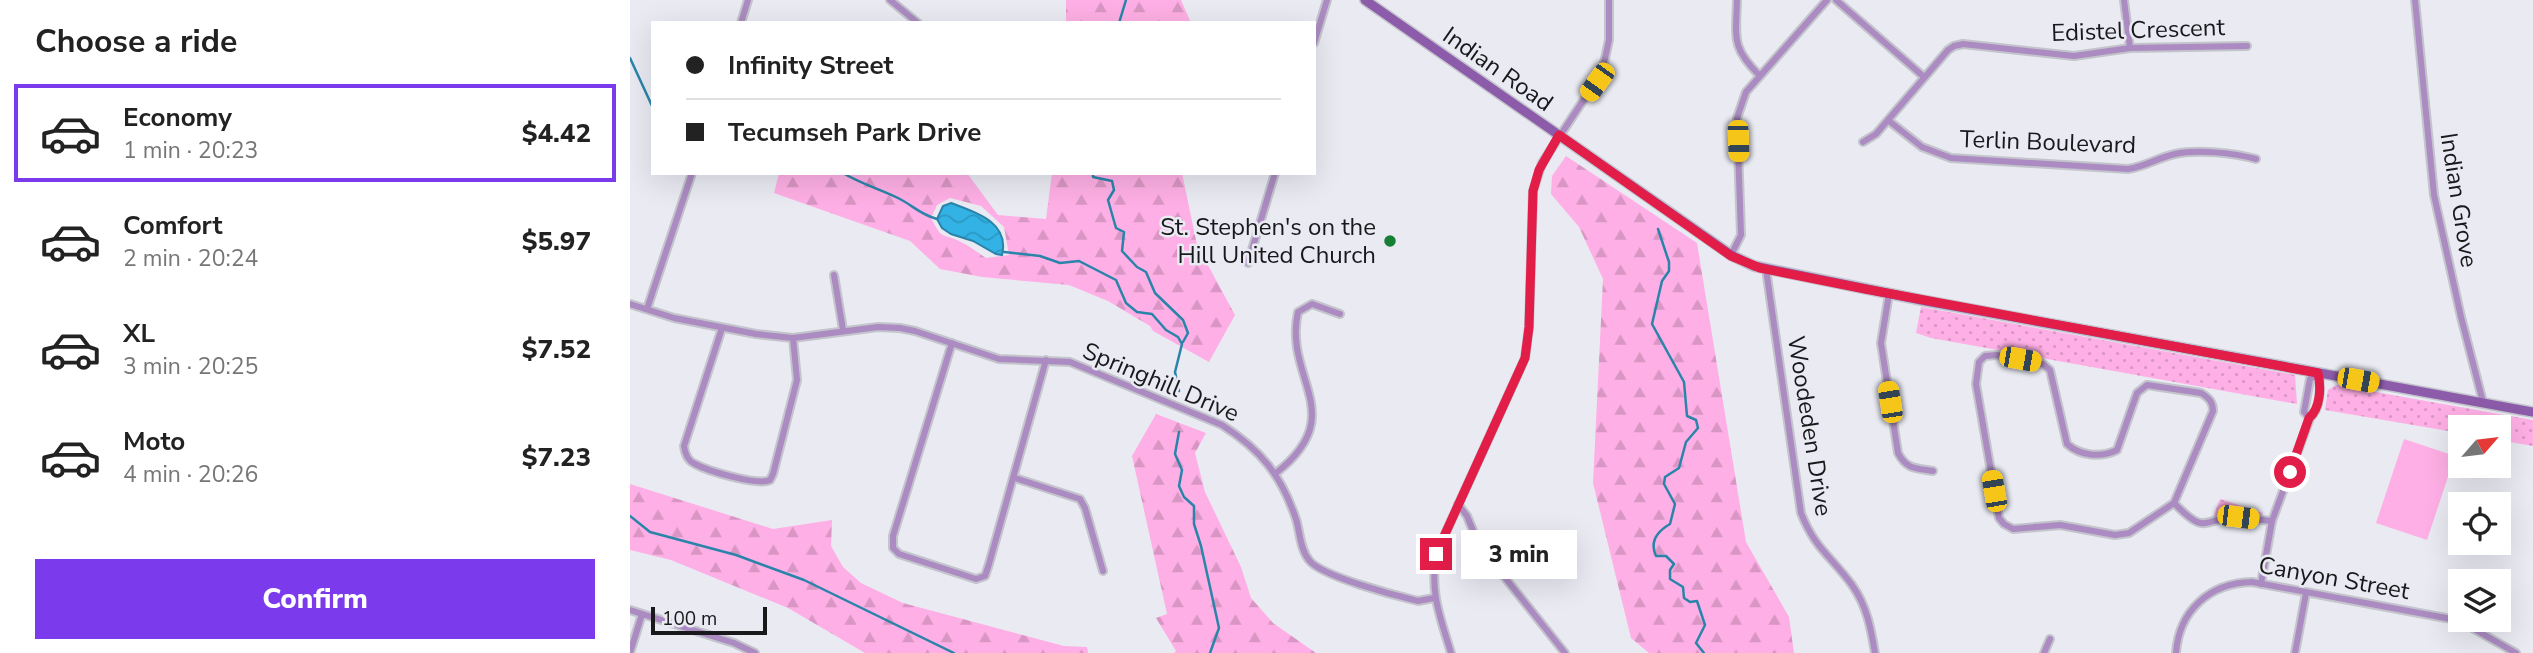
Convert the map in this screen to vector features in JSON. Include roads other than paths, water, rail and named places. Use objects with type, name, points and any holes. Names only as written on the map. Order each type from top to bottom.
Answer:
[{"type":"street","points":[[742,21],[748,0]]},
{"type":"street","points":[[890,0],[916,21]]},
{"type":"street","points":[[1316,36],[1327,0]]},
{"type":"street","name":"Indian Road","points":[[1365,0],[1731,256],[1766,269],[2533,412]]},
{"type":"street","points":[[1451,653],[1434,598],[1432,578],[1436,554],[1525,358],[1529,327],[1533,191],[1539,170],[1559,135],[1602,72],[1609,40],[1609,0]]},
{"type":"street","points":[[1737,0],[1736,43],[1744,60],[1759,75]]},
{"type":"street","points":[[1731,256],[1741,235],[1737,118],[1746,92],[1827,0]]},
{"type":"street","points":[[1836,0],[1924,77]]},
{"type":"street","points":[[2124,0],[2130,48]]},
{"type":"street","name":"Indian Grove","points":[[2415,0],[2434,195],[2483,402]]},
{"type":"street","name":"Edistel Crescent","points":[[1863,142],[1889,121],[1924,77],[1954,46],[1964,44],[2074,56],[2130,48],[2247,46]]},
{"type":"street","name":"Terlin Boulevard","points":[[1889,121],[1922,147],[1951,158],[2128,169],[2144,167],[2177,153],[2236,153],[2256,159]]},
{"type":"street","points":[[647,309],[691,175]]},
{"type":"street","points":[[1248,263],[1274,175]]},
{"type":"street","name":"Woodeden Drive","points":[[1766,269],[1801,513],[1810,535],[1852,585],[1862,603],[1869,618],[1875,653]]},
{"type":"street","points":[[834,275],[843,330]]},
{"type":"street","points":[[1889,294],[1881,343],[1898,453],[1903,463],[1933,471]]},
{"type":"street","name":"Springhill Drive","points":[[630,304],[674,318],[793,338],[843,330],[900,328],[999,359],[1046,360],[1080,365],[1222,425],[1255,449],[1276,473],[1284,487],[1297,521],[1303,549],[1314,565],[1322,571],[1411,600],[1434,598]]},
{"type":"street","points":[[1276,473],[1294,459],[1309,435],[1312,424],[1312,402],[1296,343],[1298,312],[1312,304],[1340,314]]},
{"type":"street","points":[[722,328],[684,446],[685,454],[693,464],[757,483],[765,483],[773,474],[794,393],[797,380],[793,338]]},
{"type":"street","points":[[952,343],[892,536],[893,548],[899,554],[976,579],[985,576],[1015,478],[1046,360]]},
{"type":"street","points":[[1997,355],[2043,364],[2052,376],[2067,444],[2075,451],[2105,456],[2117,450],[2137,393],[2147,385],[2201,393],[2208,397],[2213,404],[2213,411],[2174,503],[2129,533],[2115,535],[2060,525],[2013,529],[2004,524],[1999,518],[1976,384],[1979,362],[1985,356],[1997,355]]},
{"type":"street","points":[[2309,418],[2304,412],[2309,382],[2318,373]]},
{"type":"street","points":[[2260,584],[2272,521],[2309,418],[2315,413],[2321,385],[2318,373]]},
{"type":"street","points":[[1015,478],[1080,499],[1102,571]]},
{"type":"street","points":[[2174,503],[2189,518],[2205,525],[2238,517],[2272,521]]},
{"type":"street","points":[[1458,504],[1467,516],[1479,545],[1564,653]]},
{"type":"street","name":"Canyon Street","points":[[2176,653],[2180,629],[2198,601],[2231,584],[2260,584],[2462,622],[2516,653]]},
{"type":"street","points":[[2295,653],[2306,593]]},
{"type":"street","points":[[630,610],[734,643],[755,653]]},
{"type":"street","points":[[630,653],[642,614]]},
{"type":"street","points":[[2044,653],[2050,639]]},
{"type":"water","points":[[951,203],[980,215],[996,226],[1001,234],[1002,255],[942,228],[937,219],[943,206]]},
{"type":"waterway","points":[[1120,21],[1126,0]]},
{"type":"waterway","points":[[630,58],[651,104]]},
{"type":"waterway","points":[[847,175],[937,219]]},
{"type":"waterway","points":[[1093,175],[1112,181],[1114,190],[1108,200],[1116,228],[1124,232],[1122,251],[1137,267],[1146,272],[1155,293],[1183,320],[1188,333],[1183,342]]},
{"type":"waterway","points":[[1658,229],[1669,262],[1669,271],[1662,281],[1652,324],[1684,382],[1687,416],[1696,420],[1698,428],[1686,442],[1679,468],[1665,477],[1664,484],[1675,504],[1670,524],[1658,533],[1654,541],[1654,551],[1656,556],[1666,556],[1674,564],[1670,570],[1670,579],[1683,587],[1684,598],[1690,602],[1697,601],[1705,625],[1696,643],[1704,653]]},
{"type":"waterway","points":[[1004,252],[1040,256],[1060,263],[1079,261],[1116,280],[1126,303],[1137,312],[1152,314],[1166,330],[1178,337],[1182,344],[1175,372],[1179,391]]},
{"type":"waterway","points":[[1179,432],[1175,454],[1182,470],[1179,486],[1184,497],[1194,506],[1194,524],[1219,628],[1210,653]]},
{"type":"waterway","points":[[630,516],[650,532],[736,555],[804,580],[954,653]]},
{"type":"place","name":"St. Stephen's on the Hill United Church","points":[[1390,241]]}]
